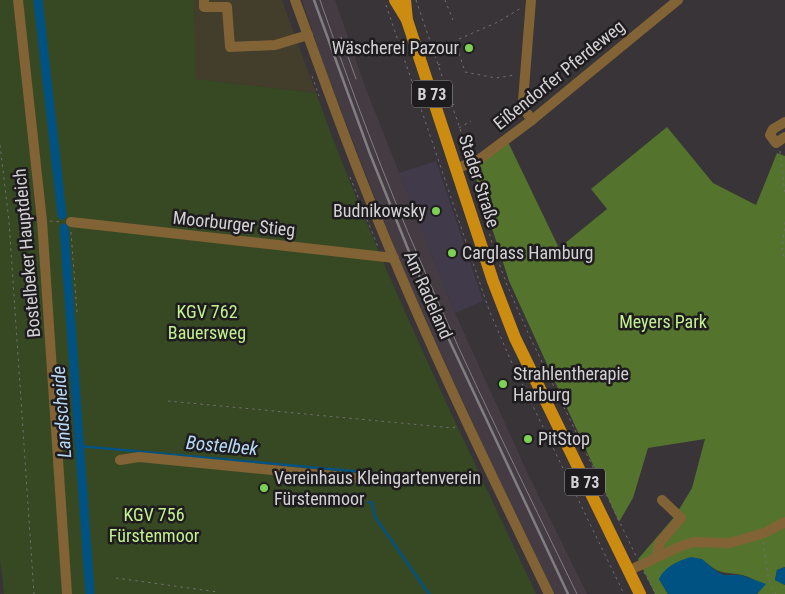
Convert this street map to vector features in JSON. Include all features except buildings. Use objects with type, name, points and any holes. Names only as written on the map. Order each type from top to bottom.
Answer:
[{"type":"main road","name":"Stader Straße","points":[[395,0],[407,20],[493,281],[515,338],[640,594]]},
{"type":"main road","name":"Stader Straße","points":[[405,0],[407,20]]},
{"type":"street","name":"Bostelbeker Hauptdeich","points":[[18,0],[42,220],[67,594]]},
{"type":"street","points":[[204,0],[204,6],[227,7],[230,47],[275,45],[308,35]]},
{"type":"street","name":"Am Radeland","points":[[295,0],[365,187],[394,258],[452,392],[549,594]]},
{"type":"street","name":"Eißendorfer Pferdeweg","points":[[457,168],[471,163],[532,120],[678,0]]},
{"type":"street","points":[[531,1],[523,108],[532,120]]},
{"type":"street","points":[[782,140],[773,141],[771,132],[785,122]]},
{"type":"street","name":"Moorburger Stieg","points":[[70,222],[394,258]]},
{"type":"street","points":[[120,460],[140,457],[376,480]]},
{"type":"street","points":[[656,557],[660,542],[681,518],[662,500]]},
{"type":"street","points":[[628,571],[681,546],[694,542],[730,543],[761,534],[785,522]]},
{"type":"path","points":[[416,0],[471,163],[507,285],[529,335],[656,594]]},
{"type":"path","points":[[445,0],[453,20]]},
{"type":"path","points":[[459,39],[498,22],[531,1]]},
{"type":"path","points":[[454,41],[465,72],[496,78],[525,72]]},
{"type":"path","points":[[438,65],[444,63]]},
{"type":"path","points":[[445,86],[452,84]]},
{"type":"path","points":[[452,105],[458,103]]},
{"type":"path","points":[[459,128],[471,121]]},
{"type":"path","points":[[782,140],[785,195]]},
{"type":"path","points":[[0,145],[9,221],[34,594]]},
{"type":"path","points":[[42,220],[70,222],[77,312]]},
{"type":"path","points":[[785,222],[782,250],[785,260]]},
{"type":"path","points":[[168,401],[453,428],[458,426]]},
{"type":"path","points":[[761,534],[772,590],[776,594]]},
{"type":"path","points":[[116,578],[218,592]]},
{"type":"shaded area","points":[[194,0],[282,0],[316,93],[195,79]]},
{"type":"shaded area","points":[[302,0],[335,0],[366,89],[455,313],[529,476],[587,594],[555,594],[488,457],[401,265],[325,69]]},
{"type":"shaded area","points":[[436,161],[483,301],[455,313],[399,173]]},
{"type":"green space","points":[[0,0],[13,0],[37,221],[63,594],[4,594],[0,558]]},
{"type":"green space","points":[[22,0],[34,0],[55,166],[60,166],[41,0],[194,0],[196,79],[316,93],[366,221],[420,346],[536,594],[89,594],[62,254],[87,594],[71,594]]},
{"type":"green space","name":"Meyers Park","points":[[667,127],[713,183],[756,205],[777,153],[785,156],[785,567],[777,570],[775,580],[785,585],[785,594],[757,594],[765,584],[742,575],[720,572],[708,564],[659,579],[668,594],[655,594],[638,559],[675,516],[692,488],[705,439],[648,448],[633,498],[619,522],[509,281],[471,163],[507,140],[559,248],[607,209],[591,189]]},
{"type":"water","points":[[691,557],[702,559],[724,575],[741,575],[766,584],[757,594],[668,594],[659,579],[662,574],[672,565]]},
{"type":"water","points":[[785,567],[785,585],[775,580],[777,570]]},
{"type":"waterway","name":"Landscheide","points":[[38,0],[62,215]]},
{"type":"waterway","name":"Landscheide","points":[[64,228],[90,594]]},
{"type":"waterway","name":"Bostelbek","points":[[79,446],[363,472]]},
{"type":"waterway","name":"Bostelbek","points":[[369,502],[372,503],[375,517],[429,594]]},
{"type":"tram line","points":[[320,0],[368,133],[440,307],[517,472],[577,594]]},
{"type":"tram line","points":[[341,37],[356,79]]},
{"type":"railway","points":[[314,0],[370,154],[416,269],[568,594]]},
{"type":"place","name":"Wäscherei Pazour","points":[[469,48]]},
{"type":"place","name":"Budnikowsky","points":[[436,211]]},
{"type":"place","name":"Carglass Hamburg","points":[[452,253]]},
{"type":"place","name":"Strahlentherapie Harburg","points":[[503,384]]},
{"type":"place","name":"PitStop","points":[[528,439]]},
{"type":"place","name":"Vereinhaus Kleingartenverein Fürstenmoor","points":[[264,488]]},
{"type":"park label","name":"KGV 762 Bauersweg","points":[[207,322]]},
{"type":"park label","name":"KGV 756 Fürstenmoor","points":[[154,525]]}]
